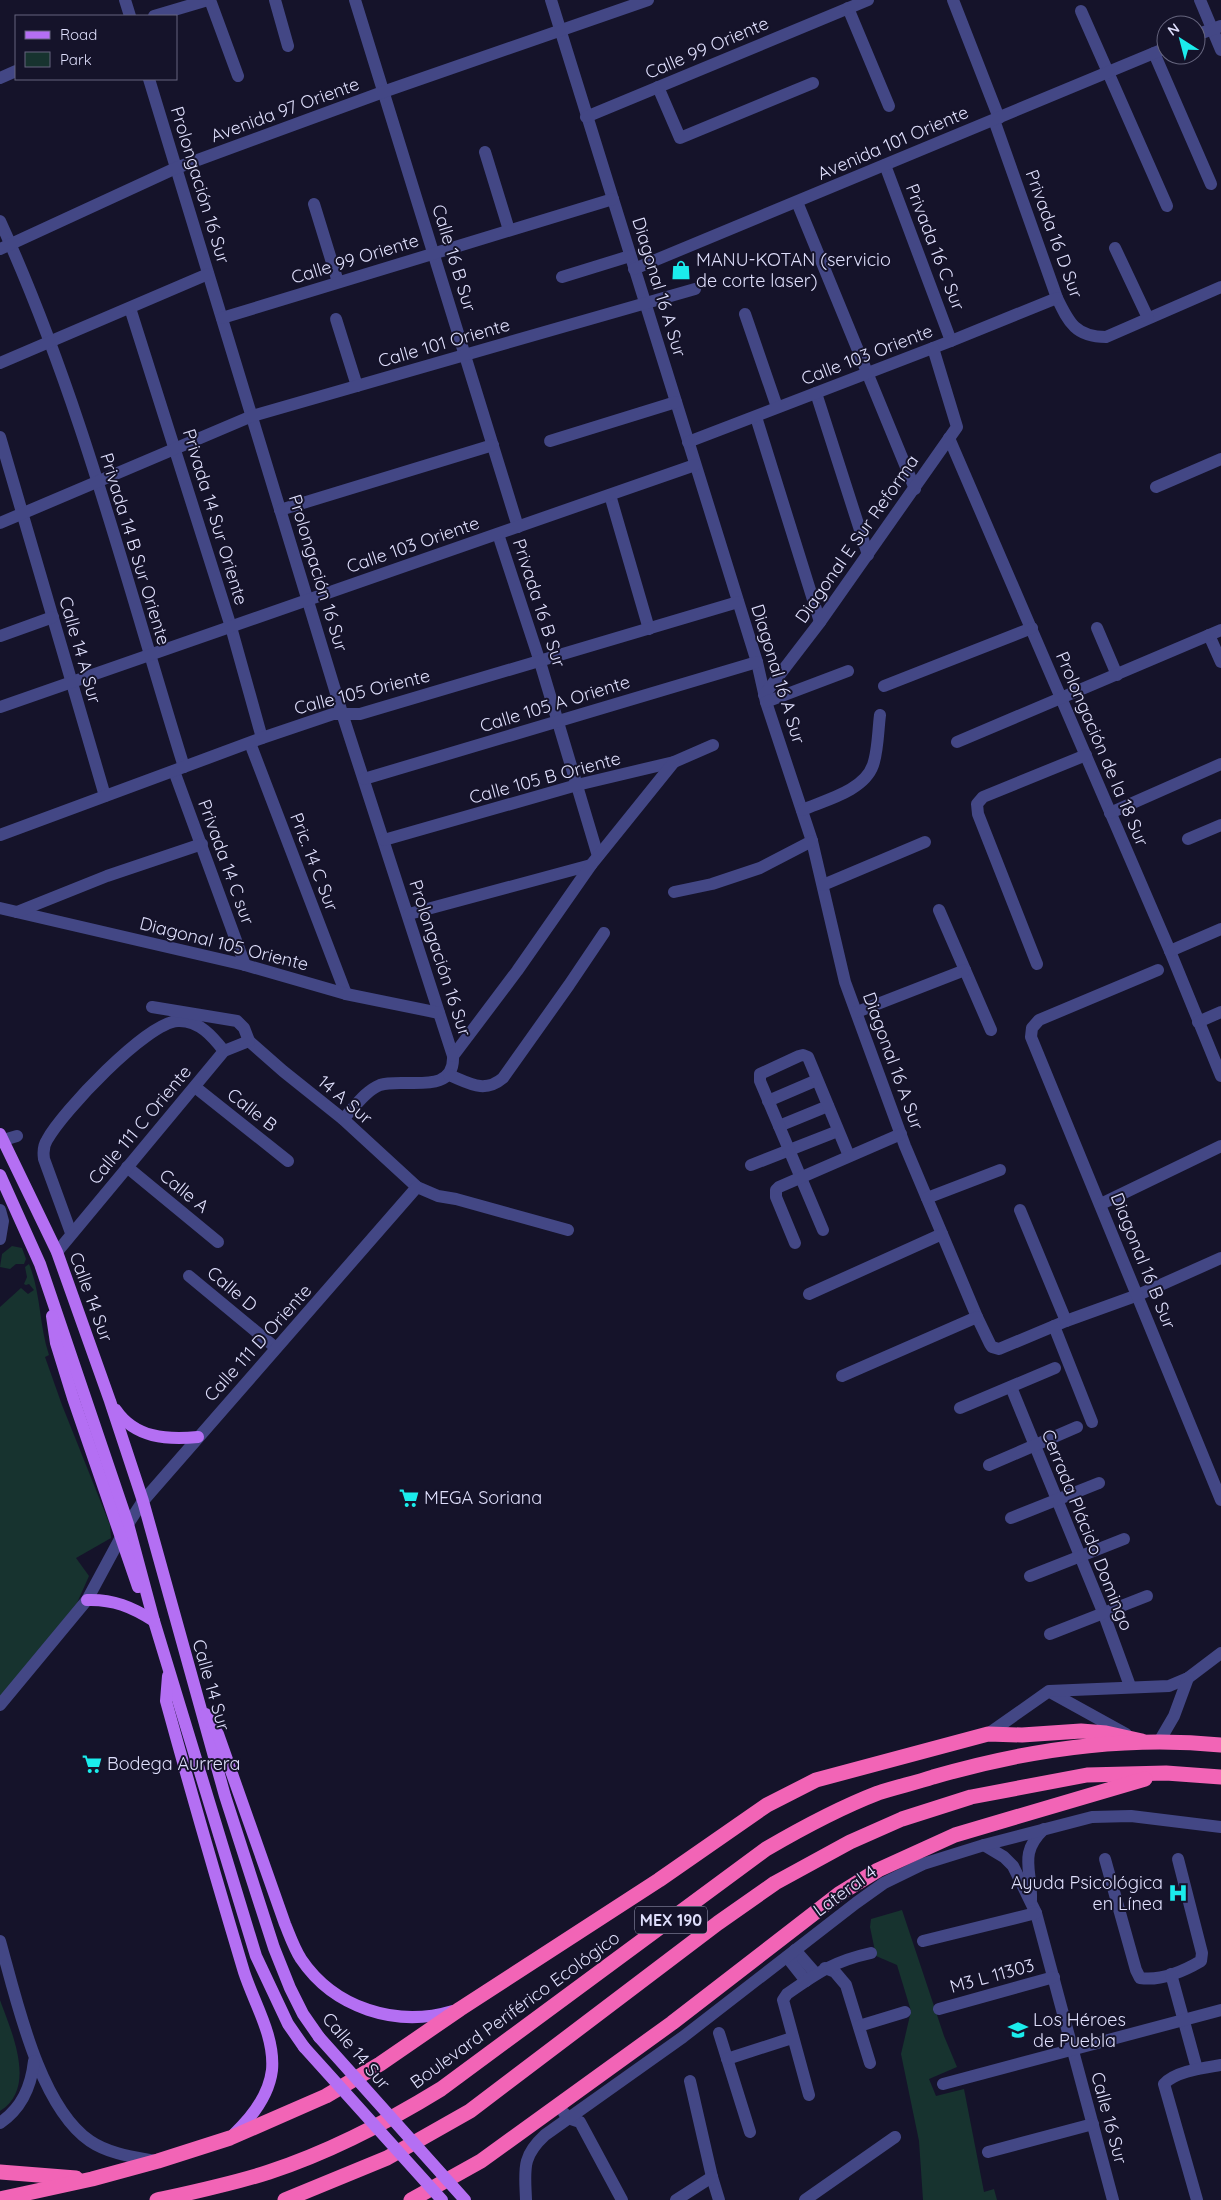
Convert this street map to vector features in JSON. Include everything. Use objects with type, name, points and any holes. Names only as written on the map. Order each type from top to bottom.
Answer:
[{"type":"highway","points":[[0,2198],[92,2180],[158,2161],[230,2138],[326,2096],[380,2064],[460,2009],[660,1880],[767,1805],[816,1780],[988,1734],[1022,1735],[1080,1731],[1106,1733],[1142,1742]]},
{"type":"highway","name":"Boulevard Periférico Ecológico","points":[[157,2200],[208,2189],[270,2172],[344,2141],[416,2104],[449,2083],[766,1849],[805,1826],[841,1809],[879,1793],[1010,1757],[1063,1748],[1160,1740],[1221,1745]]},
{"type":"highway","points":[[411,2200],[481,2161],[672,2022],[839,1894],[878,1870],[955,1835],[1166,1773]]},
{"type":"highway","name":"MEX 190","points":[[285,2200],[387,2158],[470,2111],[734,1912],[775,1883],[850,1842],[902,1819],[942,1806],[1011,1788],[1087,1775],[1166,1773],[1221,1777]]},
{"type":"highway","points":[[0,2172],[92,2180]]},
{"type":"main road","name":"Calle 14 Sur","points":[[1,1138],[56,1252],[110,1401],[143,1501],[225,1796],[274,1948],[303,2014],[319,2037],[370,2096],[466,2200]]},
{"type":"main road","name":"Calle 14 Sur","points":[[0,1175],[5,1193],[40,1264],[128,1524],[152,1615],[256,1956],[288,2024],[304,2047],[442,2200]]},
{"type":"main road","points":[[53,1303],[52,1323],[56,1343],[136,1584],[152,1615]]},
{"type":"main road","points":[[110,1401],[121,1418],[144,1433],[170,1439],[198,1436]]},
{"type":"main road","points":[[87,1600],[100,1599],[122,1604],[152,1615]]},
{"type":"main road","points":[[169,1671],[166,1701],[216,1882],[249,1987],[265,2028],[272,2059],[269,2083],[264,2096],[249,2120],[230,2138]]},
{"type":"main road","points":[[199,1704],[218,1734],[272,1891],[295,1948],[309,1969],[325,1986],[344,1999],[380,2014],[403,2018],[436,2016],[460,2009]]},
{"type":"street","points":[[125,0],[130,15]]},
{"type":"street","points":[[157,15],[209,0],[238,76]]},
{"type":"street","points":[[274,0],[288,46]]},
{"type":"street","name":"Calle 16 B Sur","points":[[356,0],[518,527]]},
{"type":"street","name":"Diagonal 16 A Sur","points":[[551,0],[738,602],[765,698],[812,841],[845,982],[905,1146],[990,1344],[995,1349],[999,1349],[1054,1326]]},
{"type":"street","name":"Avenida 97 Oriente","points":[[5,247],[176,168],[383,92],[648,0]]},
{"type":"street","name":"Calle 99 Oriente","points":[[586,117],[868,0]]},
{"type":"street","name":"Privada 16 D Sur","points":[[953,0],[997,119],[1057,298],[1068,319],[1076,329],[1090,337],[1106,337],[1148,318]]},
{"type":"street","points":[[1200,0],[1216,27],[1221,50]]},
{"type":"street","points":[[848,8],[889,106]]},
{"type":"street","points":[[1082,11],[1167,206]]},
{"type":"street","points":[[1154,53],[1211,184]]},
{"type":"street","name":"Avenida 101 Oriente","points":[[634,269],[1154,53]]},
{"type":"street","points":[[0,78],[15,71]]},
{"type":"street","name":"Prolongación 16 Sur","points":[[149,80],[342,713],[409,914],[453,1056],[449,1075]]},
{"type":"street","points":[[658,87],[680,138],[813,84]]},
{"type":"street","points":[[485,152],[509,230]]},
{"type":"street","name":"Privada 16 C Sur","points":[[885,165],[952,341]]},
{"type":"street","name":"Calle 99 Oriente","points":[[222,318],[613,199]]},
{"type":"street","points":[[797,202],[915,490]]},
{"type":"street","points":[[314,204],[338,282]]},
{"type":"street","name":"Privada 14 B Sur Oriente","points":[[0,221],[5,247],[50,342],[98,482],[149,655],[179,769]]},
{"type":"street","points":[[1115,248],[1148,318],[1221,286]]},
{"type":"street","points":[[562,277],[630,256]]},
{"type":"street","points":[[0,363],[208,274]]},
{"type":"street","name":"Calle 101 Oriente","points":[[252,416],[695,289]]},
{"type":"street","name":"Calle 103 Oriente","points":[[688,442],[952,341],[1057,298]]},
{"type":"street","name":"Privada 14 Sur Oriente","points":[[130,308],[231,627],[262,738]]},
{"type":"street","points":[[745,314],[777,407]]},
{"type":"street","points":[[336,319],[357,386]]},
{"type":"street","name":"Diagonal E Sur Reforma","points":[[765,698],[915,490],[957,426],[933,348]]},
{"type":"street","points":[[816,393],[868,555]]},
{"type":"street","points":[[550,441],[676,402]]},
{"type":"street","points":[[0,524],[252,416]]},
{"type":"street","points":[[756,416],[820,622]]},
{"type":"street","name":"Calle 14 A Sur","points":[[0,438],[105,796]]},
{"type":"street","name":"Prolongación de la 18 Sur","points":[[949,438],[1170,951],[1221,1076]]},
{"type":"street","points":[[280,510],[493,445]]},
{"type":"street","points":[[1156,487],[1221,459]]},
{"type":"street","name":"Calle 103 Oriente","points":[[0,707],[695,465]]},
{"type":"street","points":[[610,495],[649,629]]},
{"type":"street","name":"Privada 16 B Sur","points":[[498,534],[540,662],[577,785],[595,860]]},
{"type":"street","name":"Calle 105 Oriente","points":[[0,835],[262,738],[322,718],[342,713],[360,714],[738,602]]},
{"type":"street","points":[[0,636],[53,617]]},
{"type":"street","points":[[884,686],[1032,628]]},
{"type":"street","points":[[1097,628],[1117,675]]},
{"type":"street","points":[[957,742],[1062,699],[1215,632],[1221,662]]},
{"type":"street","name":"Calle 105 A Oriente","points":[[364,779],[756,662]]},
{"type":"street","points":[[765,698],[848,671]]},
{"type":"street","points":[[802,810],[848,790],[867,776],[874,764],[880,715]]},
{"type":"street","name":"Pric. 14 C Sur","points":[[250,743],[346,994]]},
{"type":"street","name":"Calle 105 B Oriente","points":[[384,840],[577,785],[674,762],[714,745]]},
{"type":"street","points":[[1037,964],[978,814],[977,804],[983,797],[1086,755]]},
{"type":"street","points":[[453,1056],[517,971],[595,860],[674,762]]},
{"type":"street","points":[[1110,814],[1221,764]]},
{"type":"street","name":"Privada 14 C sur","points":[[179,769],[202,844],[245,965]]},
{"type":"street","points":[[1188,839],[1221,825]]},
{"type":"street","points":[[674,892],[712,884],[760,868],[812,841]]},
{"type":"street","points":[[823,885],[925,842]]},
{"type":"street","points":[[18,912],[107,876],[202,844]]},
{"type":"street","points":[[409,914],[595,860]]},
{"type":"street","name":"Diagonal 105 Oriente","points":[[0,908],[245,965],[346,994],[439,1013]]},
{"type":"street","points":[[939,910],[991,1030]]},
{"type":"street","points":[[1170,951],[1221,929]]},
{"type":"street","points":[[343,1119],[367,1093],[380,1086],[438,1081],[449,1075],[484,1087],[492,1085],[503,1078],[569,986],[604,933]]},
{"type":"street","points":[[857,1012],[965,970]]},
{"type":"street","name":"Diagonal 16 B Sur","points":[[1158,970],[1039,1020],[1032,1028],[1031,1037],[1221,1500]]},
{"type":"street","points":[[152,1007],[237,1022],[244,1028],[249,1041]]},
{"type":"street","points":[[1198,1022],[1221,1012]]},
{"type":"street","points":[[71,1233],[44,1159],[43,1149],[57,1125],[106,1071],[133,1047],[160,1027],[179,1021],[198,1025],[224,1051]]},
{"type":"street","name":"Calle 111 C Oriente","points":[[56,1252],[224,1051],[249,1041]]},
{"type":"street","name":"14 A Sur","points":[[249,1041],[343,1119],[418,1187],[438,1196],[456,1199],[568,1230]]},
{"type":"street","points":[[822,1230],[759,1076],[799,1056],[808,1057],[848,1156]]},
{"type":"street","points":[[768,1101],[817,1080]]},
{"type":"street","name":"Calle B","points":[[195,1087],[288,1161]]},
{"type":"street","points":[[779,1126],[828,1106]]},
{"type":"street","points":[[751,1165],[838,1130]]},
{"type":"street","points":[[795,1243],[776,1193],[779,1187],[902,1134]]},
{"type":"street","points":[[1,1138],[17,1136]]},
{"type":"street","points":[[1101,1204],[1221,1146]]},
{"type":"street","name":"Calle A","points":[[127,1167],[218,1242]]},
{"type":"street","points":[[927,1198],[1000,1170]]},
{"type":"street","name":"Calle 111 D Oriente","points":[[0,1705],[87,1600],[120,1538],[143,1501],[418,1187]]},
{"type":"street","points":[[0,1210],[3,1221],[0,1239]]},
{"type":"street","points":[[1020,1210],[1066,1320]]},
{"type":"street","points":[[809,1294],[942,1234]]},
{"type":"street","points":[[1092,1422],[1054,1326],[1138,1295],[1221,1258]]},
{"type":"street","name":"Calle D","points":[[189,1276],[276,1348]]},
{"type":"street","points":[[842,1376],[977,1317]]},
{"type":"street","points":[[960,1408],[1056,1368]]},
{"type":"street","name":"Cerrada Plácido Domingo","points":[[1011,1387],[1104,1612],[1130,1686]]},
{"type":"street","points":[[988,1465],[1077,1427]]},
{"type":"street","points":[[1011,1518],[1099,1483]]},
{"type":"street","points":[[1030,1576],[1124,1539]]},
{"type":"street","points":[[1050,1634],[1147,1596]]},
{"type":"street","points":[[988,1734],[1049,1691],[1130,1686],[1154,1688],[1169,1686],[1188,1678],[1221,1654]]},
{"type":"street","points":[[1160,1740],[1174,1716],[1188,1678]]},
{"type":"street","points":[[1049,1691],[1142,1742]]},
{"type":"street","name":"Lateral 4","points":[[526,2200],[526,2161],[532,2148],[545,2135],[682,2037],[856,1903],[903,1873],[922,1864],[984,1845],[1092,1817],[1131,1816],[1221,1827]]},
{"type":"street","points":[[1013,1866],[1026,1862],[1030,1845],[1044,1829]]},
{"type":"street","name":"Calle 16 Sur","points":[[984,1845],[1004,1856],[1013,1866],[1036,1913],[1093,2124],[1110,2199]]},
{"type":"street","points":[[1105,1859],[1136,1970],[1140,1978],[1149,1979],[1171,1974],[1201,1961],[1202,1953],[1178,1858]]},
{"type":"street","name":"Calle 16 Sur","points":[[1026,1862],[1032,1883],[1031,1900]]},
{"type":"street","points":[[923,1940],[1036,1913]]},
{"type":"street","points":[[0,1941],[34,2060],[60,2109],[78,2132],[91,2142],[106,2149],[130,2156],[158,2161]]},
{"type":"street","points":[[809,2095],[783,2000],[787,1994],[815,1974],[847,1958],[871,1952]]},
{"type":"street","points":[[791,1953],[815,1974],[835,1972],[846,1984],[870,2063]]},
{"type":"street","points":[[1171,1974],[1197,2070]]},
{"type":"street","name":"M3 L 11303","points":[[940,2009],[1054,1977]]},
{"type":"street","points":[[943,2084],[1221,2010]]},
{"type":"street","points":[[859,2026],[905,2012]]},
{"type":"street","points":[[672,2022],[682,2037]]},
{"type":"street","points":[[719,2033],[750,2132]]},
{"type":"street","points":[[727,2059],[792,2038]]},
{"type":"street","points":[[0,2123],[14,2111],[24,2097],[30,2084],[34,2060]]},
{"type":"street","points":[[1197,2200],[1164,2084],[1168,2079],[1221,2065]]},
{"type":"street","points":[[690,2081],[719,2200]]},
{"type":"street","points":[[557,2105],[568,2118],[580,2122],[622,2200]]},
{"type":"street","points":[[988,2152],[1093,2124]]},
{"type":"street","points":[[805,2200],[895,2137]]},
{"type":"street","points":[[676,2200],[712,2177]]},
{"type":"green space","points":[[12,1246],[22,1248],[26,1259],[24,1264],[16,1264],[10,1269],[0,1267],[2,1254]]},
{"type":"green space","points":[[29,1264],[36,1286],[43,1332],[49,1355],[45,1357],[110,1525],[111,1538],[76,1558],[89,1576],[77,1603],[0,1697],[0,1307],[21,1288],[28,1294],[34,1290],[29,1284],[24,1284],[27,1277],[25,1267]]},
{"type":"green space","points":[[902,1910],[944,2036],[957,2067],[929,2079],[936,2096],[964,2089],[984,2192],[994,2189],[997,2200],[923,2200],[919,2141],[901,2054],[911,2011],[897,1965],[876,1956],[870,1927],[871,1919]]},
{"type":"green space","points":[[0,2000],[15,2043],[20,2074],[18,2088],[11,2101],[0,2111]]},
{"type":"place","name":"MANU-KOTAN (servicio de corte laser)","points":[[681,270]]},
{"type":"place","name":"MEGA Soriana","points":[[409,1498]]},
{"type":"place","name":"Bodega Aurrera","points":[[92,1764]]},
{"type":"place","name":"Ayuda Psicológica en Línea","points":[[1178,1893]]},
{"type":"place","name":"Los Héroes de Puebla","points":[[1018,2030]]}]
